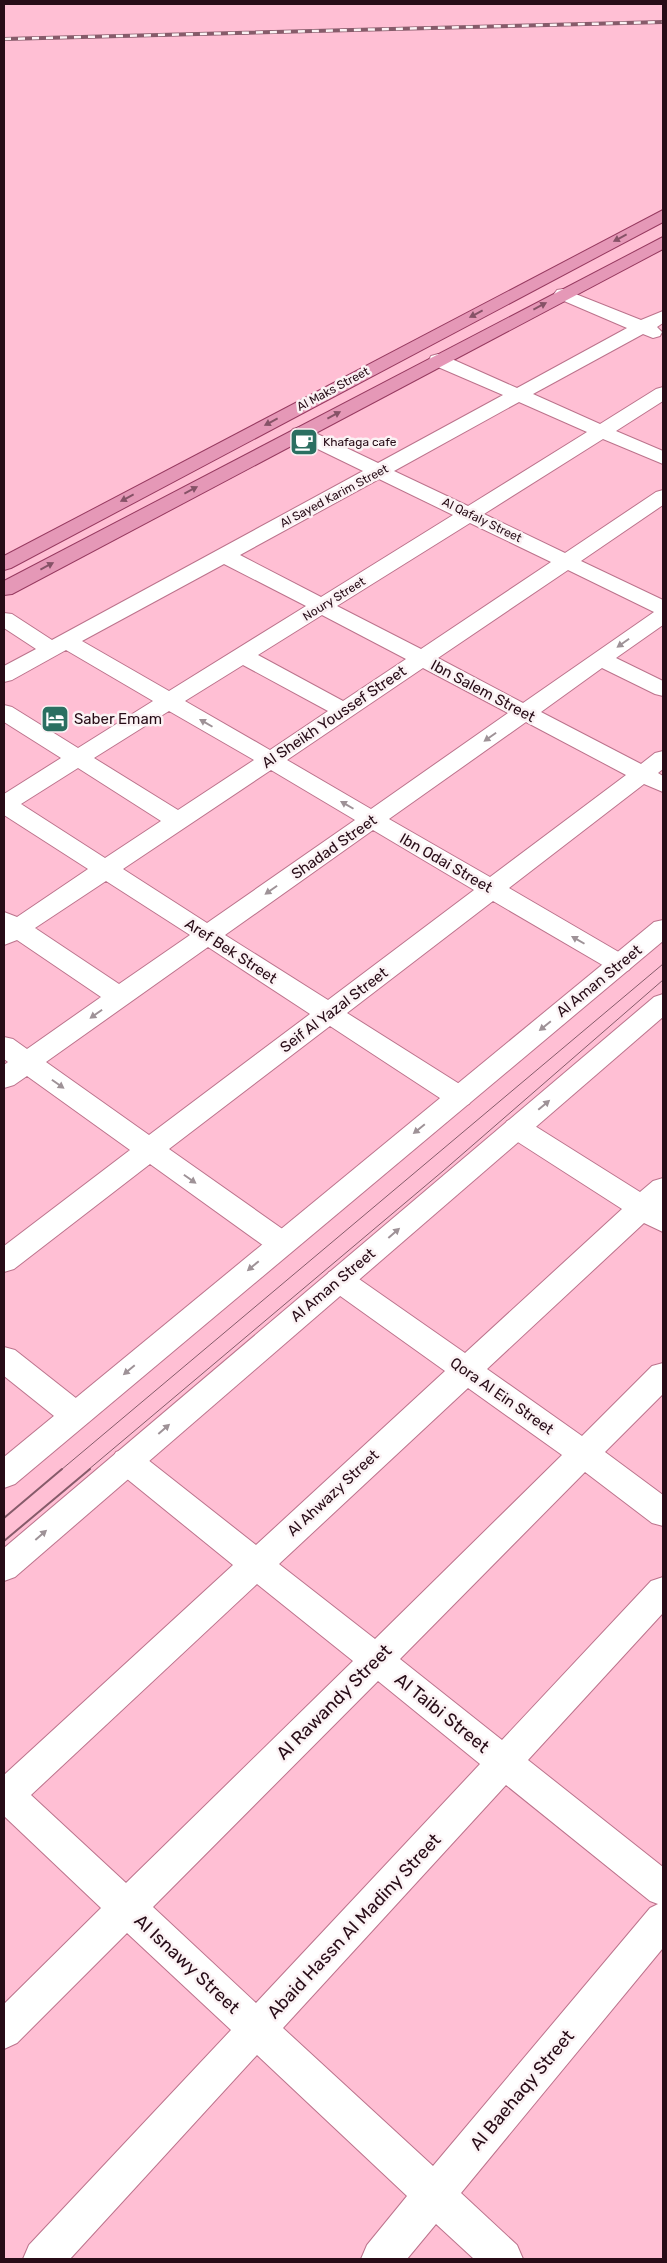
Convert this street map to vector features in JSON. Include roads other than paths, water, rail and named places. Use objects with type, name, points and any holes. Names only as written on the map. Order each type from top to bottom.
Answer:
[{"type":"main road","name":"Al Maks Street","points":[[4,564],[663,215]]},
{"type":"main road","name":"Al Maks Street","points":[[4,589],[663,242]]},
{"type":"street","points":[[563,294],[663,336]]},
{"type":"street","name":"Al Sayed Karim Street","points":[[4,675],[663,316]]},
{"type":"street","points":[[438,360],[663,458]]},
{"type":"street","name":"Noury Street","points":[[4,804],[663,393]]},
{"type":"street","name":"Al Qafaly Street","points":[[300,433],[663,608]]},
{"type":"street","name":"Al Sheikh Youssef Street","points":[[8,928],[105,870],[663,496]]},
{"type":"street","name":"Ibn Salem Street","points":[[224,556],[653,780]]},
{"type":"street","name":"Shadad Street","points":[[4,1078],[663,615]]},
{"type":"street","name":"Ibn Odai Street","points":[[4,619],[170,702],[620,964]]},
{"type":"street","points":[[243,656],[344,711]]},
{"type":"street","points":[[601,659],[663,689]]},
{"type":"street","points":[[4,712],[178,821]]},
{"type":"street","name":"Seif Al Yazal Street","points":[[4,1261],[492,890],[653,780],[663,758]]},
{"type":"street","name":"Aref Bek Street","points":[[4,804],[459,1097]]},
{"type":"street","points":[[8,928],[120,997]]},
{"type":"street","name":"Al Aman Street","points":[[4,1475],[281,1243],[663,928]]},
{"type":"street","name":"Al Aman Street","points":[[4,1567],[663,1003]]},
{"type":"street","points":[[4,1046],[281,1243]]},
{"type":"street","points":[[517,1128],[656,1206]]},
{"type":"street","name":"Al Ahwazy Street","points":[[5,1795],[466,1370],[656,1206]]},
{"type":"street","name":"Qora Al Ein Street","points":[[339,1280],[584,1454],[663,1513]]},
{"type":"street","points":[[4,1359],[74,1416]]},
{"type":"street","name":"Al Rawandy Street","points":[[4,2030],[663,1375]]},
{"type":"street","name":"Al Taibi Street","points":[[127,1461],[663,1889]]},
{"type":"street","name":"Abaid Hassn Al Madiny Street","points":[[43,2259],[663,1591]]},
{"type":"street","name":"Al Isnawy Street","points":[[5,1795],[503,2259]]},
{"type":"street","name":"Al Baehaqy Street","points":[[380,2259],[663,1920]]},
{"type":"tram line","points":[[61,1470],[663,964]]},
{"type":"tram line","points":[[88,1470],[443,1171],[663,980]]},
{"type":"tram line","points":[[4,1518],[62,1469]]},
{"type":"tram line","points":[[4,1541],[90,1469]]},
{"type":"railway","points":[[4,39],[663,22]]},
{"type":"place","name":"Khafaga cafe","points":[[304,442]]},
{"type":"place","name":"Saber Emam","points":[[55,719]]}]
